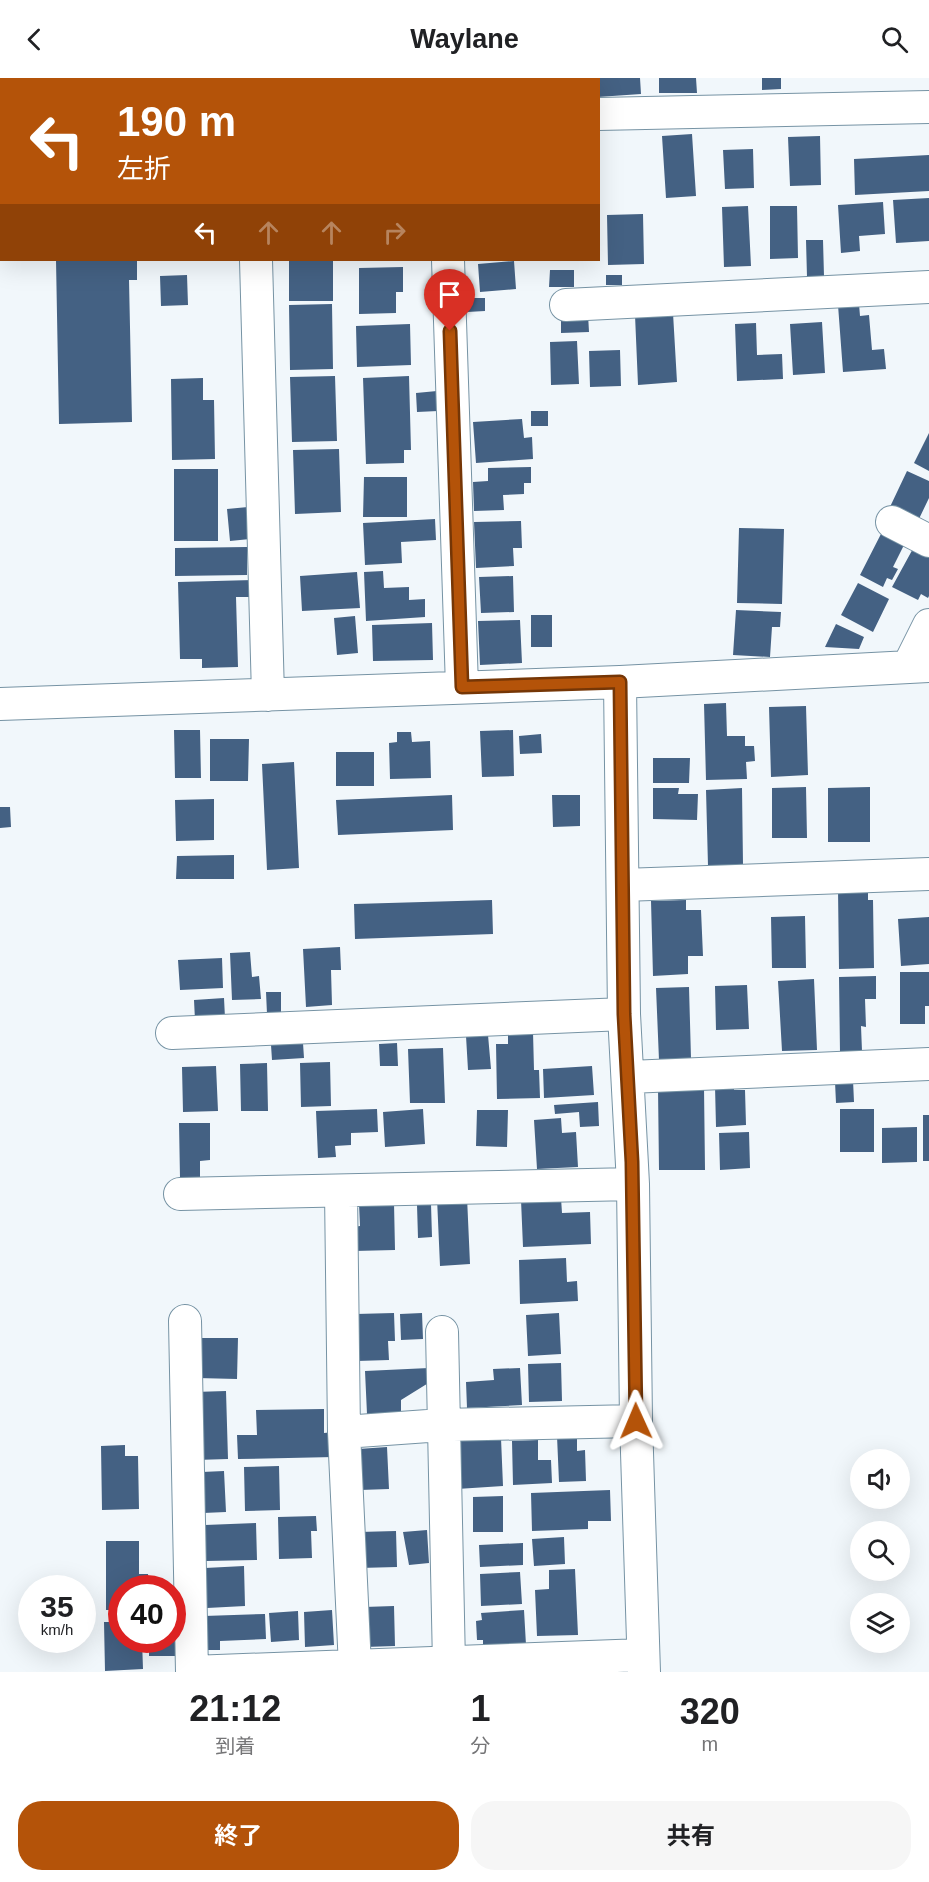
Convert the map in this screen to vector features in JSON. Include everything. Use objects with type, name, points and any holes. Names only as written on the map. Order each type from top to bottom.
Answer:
[{"type":"street","points":[[600,114],[929,106]]},
{"type":"street","points":[[256,261],[268,695]]},
{"type":"street","points":[[448,261],[462,687]]},
{"type":"street","points":[[566,305],[929,287]]},
{"type":"street","points":[[892,522],[929,541]]},
{"type":"street","points":[[0,704],[620,682],[919,667],[929,625]]},
{"type":"street","points":[[185,1321],[192,1672],[449,1664],[644,1664],[636,1421],[633,1184],[624,1014],[620,682]]},
{"type":"street","points":[[623,885],[929,874]]},
{"type":"street","points":[[172,1033],[624,1014]]},
{"type":"street","points":[[629,1077],[929,1064]]},
{"type":"street","points":[[180,1194],[633,1184]]},
{"type":"street","points":[[342,1191],[344,1432],[355,1667]]},
{"type":"street","points":[[442,1332],[442,1425],[449,1664]]},
{"type":"street","points":[[344,1432],[442,1425],[636,1421]]},
{"type":"building","points":[[600,78],[640,78],[641,94],[600,97]]},
{"type":"building","points":[[659,78],[696,78],[697,93],[659,93]]},
{"type":"building","points":[[762,78],[781,78],[781,89],[762,90]]},
{"type":"building","points":[[692,134],[696,196],[666,198],[662,136]]},
{"type":"building","points":[[820,136],[821,185],[790,186],[788,137]]},
{"type":"building","points":[[753,149],[754,188],[725,189],[723,150]]},
{"type":"building","points":[[929,155],[929,191],[855,195],[854,159]]},
{"type":"building","points":[[929,198],[929,241],[896,243],[893,200]]},
{"type":"building","points":[[883,202],[885,234],[859,236],[860,251],[841,253],[838,205]]},
{"type":"building","points":[[748,206],[751,266],[724,267],[722,207]]},
{"type":"building","points":[[770,206],[797,206],[798,258],[770,259]]},
{"type":"building","points":[[643,214],[644,264],[608,265],[607,215]]},
{"type":"building","points":[[806,240],[823,240],[824,276],[807,277]]},
{"type":"building","points":[[56,261],[137,261],[137,280],[129,280],[132,422],[59,424]]},
{"type":"building","points":[[289,261],[333,261],[333,301],[289,301]]},
{"type":"building","points":[[514,261],[516,289],[480,292],[478,264]]},
{"type":"building","points":[[403,267],[403,292],[396,292],[396,313],[359,314],[359,268]]},
{"type":"building","points":[[550,270],[574,270],[574,287],[549,287]]},
{"type":"building","points":[[187,275],[188,305],[161,306],[160,276]]},
{"type":"building","points":[[606,275],[622,275],[622,285],[606,285]]},
{"type":"building","points":[[466,298],[485,298],[485,311],[467,312]]},
{"type":"building","points":[[332,304],[333,369],[290,370],[289,305]]},
{"type":"building","points":[[859,304],[860,316],[869,315],[872,350],[884,349],[886,369],[843,372],[838,305]]},
{"type":"building","points":[[673,313],[677,382],[638,385],[635,315]]},
{"type":"building","points":[[588,314],[589,332],[561,333],[561,315]]},
{"type":"building","points":[[822,322],[825,373],[793,375],[790,324]]},
{"type":"building","points":[[756,323],[757,355],[782,354],[783,379],[737,381],[735,324]]},
{"type":"building","points":[[410,324],[411,365],[357,367],[356,326]]},
{"type":"building","points":[[577,341],[579,384],[551,385],[550,342]]},
{"type":"building","points":[[620,350],[621,386],[590,387],[589,351]]},
{"type":"building","points":[[335,376],[337,441],[292,442],[290,377]]},
{"type":"building","points":[[409,376],[411,450],[404,450],[404,463],[366,464],[363,378]]},
{"type":"building","points":[[203,378],[203,400],[214,400],[215,459],[172,460],[171,379]]},
{"type":"building","points":[[437,391],[438,411],[417,412],[416,393]]},
{"type":"building","points":[[531,411],[548,411],[548,426],[531,426]]},
{"type":"building","points":[[522,419],[524,438],[532,437],[533,459],[476,463],[473,422]]},
{"type":"building","points":[[929,433],[929,471],[914,463]]},
{"type":"building","points":[[339,449],[341,512],[295,514],[293,450]]},
{"type":"building","points":[[531,467],[531,483],[524,483],[524,494],[503,495],[504,510],[474,511],[473,482],[488,481],[488,468]]},
{"type":"building","points":[[174,469],[218,469],[218,541],[174,541]]},
{"type":"building","points":[[907,471],[929,481],[929,498],[917,523],[889,509]]},
{"type":"building","points":[[364,477],[407,477],[407,517],[363,517]]},
{"type":"building","points":[[248,507],[250,539],[230,541],[227,509]]},
{"type":"building","points":[[435,519],[436,540],[401,542],[402,563],[365,565],[363,523]]},
{"type":"building","points":[[521,521],[522,548],[513,548],[514,566],[476,568],[474,522]]},
{"type":"building","points":[[739,528],[784,529],[782,604],[737,603]]},
{"type":"building","points":[[882,532],[905,543],[893,567],[898,569],[892,580],[887,578],[883,587],[860,575]]},
{"type":"building","points":[[915,545],[929,552],[929,596],[928,598],[921,594],[918,600],[892,587]]},
{"type":"building","points":[[247,547],[247,575],[175,576],[175,548]]},
{"type":"building","points":[[383,571],[384,588],[409,587],[409,600],[425,599],[425,617],[366,621],[364,572]]},
{"type":"building","points":[[357,572],[360,608],[302,611],[300,576]]},
{"type":"building","points":[[513,576],[514,612],[481,613],[479,577]]},
{"type":"building","points":[[253,580],[254,597],[236,597],[238,667],[202,668],[202,659],[180,659],[178,582]]},
{"type":"building","points":[[858,583],[889,599],[873,632],[841,615]]},
{"type":"building","points":[[736,610],[781,612],[780,627],[772,627],[770,657],[733,655]]},
{"type":"building","points":[[531,615],[552,615],[552,647],[531,647]]},
{"type":"building","points":[[355,616],[358,653],[337,655],[334,618]]},
{"type":"building","points":[[520,620],[522,663],[480,665],[478,621]]},
{"type":"building","points":[[432,623],[433,660],[373,661],[372,625]]},
{"type":"building","points":[[836,624],[864,637],[859,649],[825,647]]},
{"type":"building","points":[[726,703],[727,736],[745,736],[745,746],[754,746],[755,761],[746,762],[747,779],[706,780],[704,704]]},
{"type":"building","points":[[806,706],[808,775],[771,777],[769,707]]},
{"type":"building","points":[[174,730],[200,730],[201,778],[175,778]]},
{"type":"building","points":[[513,730],[514,776],[482,777],[480,731]]},
{"type":"building","points":[[397,732],[411,732],[412,742],[430,741],[431,778],[390,779],[389,743],[397,742]]},
{"type":"building","points":[[541,734],[542,753],[520,754],[519,736]]},
{"type":"building","points":[[210,739],[249,739],[248,781],[210,781]]},
{"type":"building","points":[[336,752],[374,752],[374,786],[336,786]]},
{"type":"building","points":[[653,758],[690,758],[689,783],[653,783]]},
{"type":"building","points":[[294,762],[299,868],[267,870],[262,764]]},
{"type":"building","points":[[806,787],[807,838],[772,838],[772,788]]},
{"type":"building","points":[[870,787],[870,842],[828,842],[828,788]]},
{"type":"building","points":[[653,788],[679,788],[678,794],[698,794],[697,820],[653,819]]},
{"type":"building","points":[[742,788],[743,865],[708,866],[706,790]]},
{"type":"building","points":[[452,795],[453,830],[338,835],[336,800]]},
{"type":"building","points":[[552,795],[580,795],[580,826],[553,827]]},
{"type":"building","points":[[214,799],[214,840],[176,841],[175,800]]},
{"type":"building","points":[[0,807],[10,807],[11,827],[0,828]]},
{"type":"building","points":[[234,855],[234,879],[176,879],[177,856]]},
{"type":"building","points":[[838,889],[868,889],[868,900],[873,900],[874,968],[839,969]]},
{"type":"building","points":[[492,900],[493,934],[355,939],[354,904]]},
{"type":"building","points":[[686,900],[686,910],[701,910],[703,956],[688,956],[688,974],[653,976],[651,901]]},
{"type":"building","points":[[805,916],[806,968],[772,968],[771,917]]},
{"type":"building","points":[[929,917],[929,964],[901,966],[898,919]]},
{"type":"building","points":[[340,947],[341,970],[331,970],[332,1005],[306,1007],[303,949]]},
{"type":"building","points":[[250,952],[252,977],[259,976],[261,999],[232,1000],[230,953]]},
{"type":"building","points":[[222,958],[223,988],[180,990],[178,960]]},
{"type":"building","points":[[900,972],[929,972],[929,1006],[925,1006],[925,1024],[900,1024]]},
{"type":"building","points":[[876,976],[876,999],[865,999],[866,1027],[861,1026],[862,1051],[840,1052],[839,977]]},
{"type":"building","points":[[814,979],[817,1050],[782,1051],[778,981]]},
{"type":"building","points":[[747,985],[749,1029],[716,1030],[715,986]]},
{"type":"building","points":[[689,987],[691,1058],[659,1060],[656,988]]},
{"type":"building","points":[[266,992],[281,992],[281,1014],[267,1014]]},
{"type":"building","points":[[224,998],[225,1018],[195,1020],[194,1000]]},
{"type":"building","points":[[533,1032],[534,1070],[539,1070],[540,1098],[497,1099],[496,1044],[508,1044],[508,1033]]},
{"type":"building","points":[[488,1035],[491,1069],[468,1070],[466,1036]]},
{"type":"building","points":[[303,1043],[304,1058],[272,1060],[271,1045]]},
{"type":"building","points":[[397,1043],[398,1066],[380,1066],[379,1044]]},
{"type":"building","points":[[443,1048],[445,1103],[410,1103],[408,1049]]},
{"type":"building","points":[[330,1062],[331,1106],[301,1107],[300,1063]]},
{"type":"building","points":[[267,1063],[268,1111],[241,1111],[240,1064]]},
{"type":"building","points":[[216,1066],[218,1111],[183,1112],[182,1067]]},
{"type":"building","points":[[592,1066],[594,1095],[544,1098],[543,1069]]},
{"type":"building","points":[[853,1080],[854,1102],[836,1103],[835,1082]]},
{"type":"building","points":[[734,1085],[734,1090],[745,1090],[746,1125],[716,1127],[715,1086]]},
{"type":"building","points":[[704,1087],[705,1170],[659,1170],[658,1088]]},
{"type":"building","points":[[598,1102],[599,1126],[580,1127],[579,1112],[555,1114],[554,1105]]},
{"type":"building","points":[[377,1109],[378,1132],[351,1133],[351,1145],[335,1146],[336,1157],[318,1158],[316,1111]]},
{"type":"building","points":[[423,1109],[425,1144],[385,1147],[383,1112]]},
{"type":"building","points":[[840,1109],[874,1109],[874,1152],[840,1152]]},
{"type":"building","points":[[477,1110],[508,1110],[507,1147],[476,1146]]},
{"type":"building","points":[[923,1115],[929,1115],[929,1161],[923,1161]]},
{"type":"building","points":[[561,1118],[562,1133],[576,1132],[578,1167],[537,1169],[534,1120]]},
{"type":"building","points":[[179,1123],[210,1123],[210,1160],[200,1161],[200,1177],[180,1178]]},
{"type":"building","points":[[917,1127],[917,1162],[882,1163],[882,1128]]},
{"type":"building","points":[[749,1132],[750,1168],[720,1170],[719,1133]]},
{"type":"building","points":[[467,1197],[470,1264],[440,1266],[437,1198]]},
{"type":"building","points":[[561,1198],[562,1213],[590,1212],[591,1244],[523,1247],[521,1200]]},
{"type":"building","points":[[394,1203],[395,1250],[354,1251],[353,1227],[360,1226],[359,1204]]},
{"type":"building","points":[[431,1204],[432,1237],[418,1238],[417,1205]]},
{"type":"building","points":[[566,1258],[567,1282],[577,1281],[578,1301],[520,1304],[519,1260]]},
{"type":"building","points":[[394,1313],[395,1341],[388,1341],[389,1360],[357,1361],[356,1314]]},
{"type":"building","points":[[422,1313],[423,1339],[401,1340],[400,1314]]},
{"type":"building","points":[[559,1313],[561,1354],[528,1356],[526,1315]]},
{"type":"building","points":[[197,1338],[238,1338],[237,1379],[197,1378]]},
{"type":"building","points":[[561,1363],[562,1401],[529,1402],[528,1364]]},
{"type":"building","points":[[429,1368],[430,1382],[401,1400],[401,1413],[367,1414],[365,1371]]},
{"type":"building","points":[[520,1368],[522,1405],[467,1408],[466,1382],[494,1380],[493,1369]]},
{"type":"building","points":[[226,1391],[228,1459],[196,1460],[194,1392]]},
{"type":"building","points":[[324,1409],[324,1433],[334,1432],[334,1457],[238,1459],[237,1435],[257,1435],[256,1410]]},
{"type":"building","points":[[577,1435],[577,1451],[585,1450],[586,1481],[559,1482],[557,1436]]},
{"type":"building","points":[[501,1438],[503,1486],[457,1489],[455,1440]]},
{"type":"building","points":[[538,1440],[538,1460],[551,1460],[552,1483],[513,1485],[512,1441]]},
{"type":"building","points":[[125,1445],[125,1456],[138,1456],[139,1509],[102,1510],[101,1446]]},
{"type":"building","points":[[387,1447],[389,1489],[360,1490],[358,1449]]},
{"type":"building","points":[[279,1466],[280,1510],[245,1511],[244,1467]]},
{"type":"building","points":[[224,1471],[226,1512],[203,1513],[202,1472]]},
{"type":"building","points":[[610,1490],[611,1521],[588,1521],[588,1529],[532,1531],[531,1493]]},
{"type":"building","points":[[503,1496],[503,1532],[473,1532],[473,1497]]},
{"type":"building","points":[[316,1516],[317,1531],[311,1531],[312,1558],[279,1559],[278,1517]]},
{"type":"building","points":[[256,1523],[257,1560],[206,1561],[205,1525]]},
{"type":"building","points":[[427,1530],[429,1563],[409,1565],[403,1532]]},
{"type":"building","points":[[396,1531],[397,1567],[359,1568],[359,1532]]},
{"type":"building","points":[[564,1537],[565,1564],[534,1566],[532,1539]]},
{"type":"building","points":[[106,1541],[139,1541],[139,1574],[148,1575],[108,1575],[108,1610],[106,1610]]},
{"type":"building","points":[[523,1543],[523,1565],[480,1567],[479,1545]]},
{"type":"building","points":[[244,1566],[245,1606],[207,1608],[205,1568]]},
{"type":"building","points":[[575,1569],[578,1635],[537,1636],[535,1590],[549,1589],[549,1570]]},
{"type":"building","points":[[520,1572],[522,1604],[481,1606],[480,1574]]},
{"type":"building","points":[[394,1606],[395,1646],[365,1647],[364,1607]]},
{"type":"building","points":[[332,1610],[334,1645],[305,1647],[304,1612]]},
{"type":"building","points":[[524,1610],[526,1645],[483,1647],[483,1640],[477,1640],[476,1621],[482,1620],[481,1613]]},
{"type":"building","points":[[298,1611],[299,1640],[271,1642],[269,1613]]},
{"type":"building","points":[[265,1614],[266,1639],[220,1641],[220,1650],[204,1650],[204,1616]]},
{"type":"building","points":[[104,1622],[108,1622],[108,1653],[142,1653],[143,1669],[105,1671]]},
{"type":"building","points":[[149,1653],[181,1653],[181,1656],[149,1656]]},
{"type":"route","points":[[450,331],[462,687],[620,682],[624,1014],[632,1162],[636,1421]]}]
